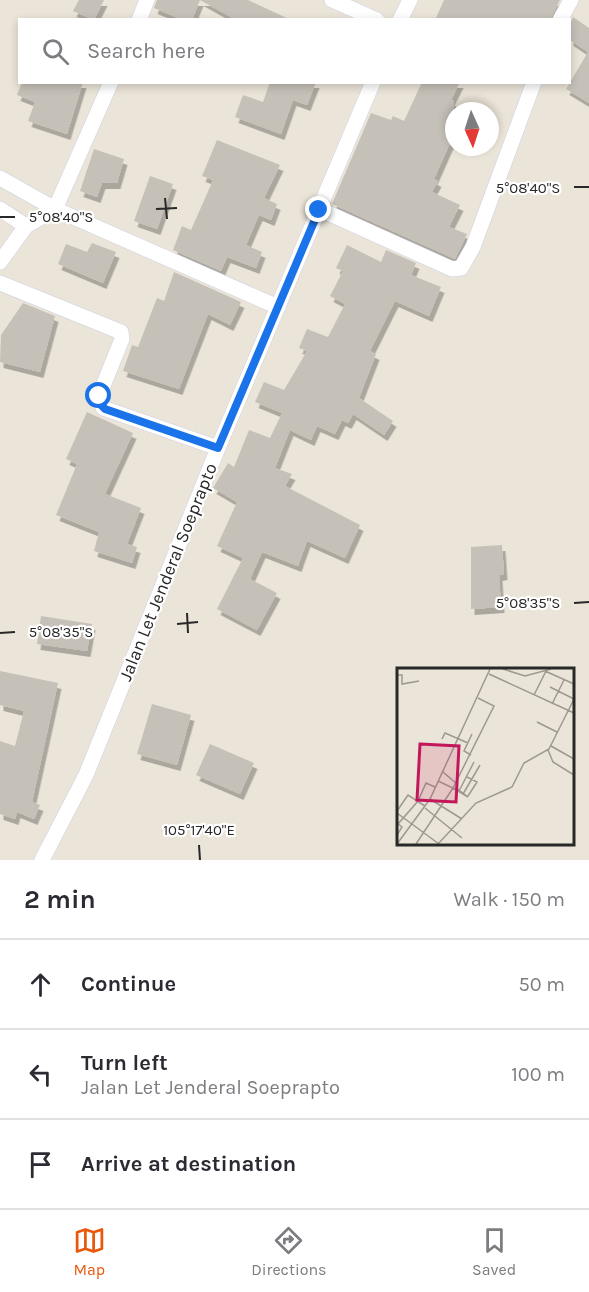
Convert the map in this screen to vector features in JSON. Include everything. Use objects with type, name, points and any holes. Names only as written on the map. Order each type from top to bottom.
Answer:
[{"type":"street","points":[[140,18],[147,0]]},
{"type":"street","points":[[332,0],[372,18]]},
{"type":"street","points":[[401,18],[410,0]]},
{"type":"street","points":[[561,18],[571,0]]},
{"type":"street","points":[[0,262],[26,226],[55,209],[110,84]]},
{"type":"street","name":"Jalan Let Jenderal Soeprapto","points":[[42,860],[86,775],[218,448],[372,84]]},
{"type":"street","points":[[319,210],[452,269],[461,268],[473,247],[533,84]]},
{"type":"street","points":[[0,178],[55,209],[278,307]]},
{"type":"street","points":[[0,209],[26,226]]},
{"type":"street","points":[[0,283],[121,332],[122,339],[99,396],[103,408],[218,448]]},
{"type":"building","points":[[79,0],[104,0],[95,18],[73,11]]},
{"type":"building","points":[[157,0],[200,0],[193,18],[178,18],[154,8]]},
{"type":"building","points":[[200,0],[248,0],[287,18],[232,18]]},
{"type":"building","points":[[444,0],[560,0],[551,18],[436,18]]},
{"type":"building","points":[[573,17],[589,28],[589,103],[566,89],[588,52],[571,41]]},
{"type":"building","points":[[21,84],[82,84],[67,134],[28,121],[35,102],[17,95]]},
{"type":"building","points":[[269,84],[315,84],[307,105],[293,100],[281,134],[235,117],[243,95],[263,102]]},
{"type":"building","points":[[421,84],[459,84],[451,100],[454,102],[445,102],[445,154],[434,179],[438,181],[432,192],[460,205],[449,227],[467,234],[455,259],[332,204],[371,113],[391,120],[393,116],[404,121]]},
{"type":"building","points":[[217,140],[280,165],[264,198],[277,204],[271,220],[259,215],[246,245],[262,252],[256,268],[227,257],[221,271],[173,250],[182,226],[191,230],[213,180],[202,176]]},
{"type":"building","points":[[94,149],[124,159],[117,183],[102,183],[97,197],[80,191]]},
{"type":"building","points":[[150,176],[173,184],[157,229],[134,221]]},
{"type":"building","points":[[92,243],[116,252],[103,283],[58,264],[66,244],[87,252]]},
{"type":"building","points":[[347,245],[381,262],[386,250],[416,263],[411,275],[441,287],[429,316],[395,301],[370,351],[376,354],[359,398],[393,421],[384,435],[353,414],[348,423],[342,420],[335,434],[317,426],[311,440],[290,430],[275,468],[292,474],[285,486],[360,525],[345,558],[307,541],[298,566],[262,552],[250,579],[277,593],[257,630],[217,609],[243,558],[217,546],[237,502],[213,488],[228,463],[234,467],[249,430],[270,438],[282,413],[255,402],[264,382],[284,390],[307,351],[299,348],[307,329],[328,337],[345,304],[330,296],[343,271],[336,268]]},
{"type":"building","points":[[174,272],[241,302],[230,325],[208,314],[179,389],[123,371],[132,345],[138,347],[157,298],[164,301]]},
{"type":"building","points":[[23,303],[55,316],[40,372],[0,362],[1,335]]},
{"type":"building","points":[[87,412],[133,433],[105,494],[141,508],[127,544],[137,547],[132,563],[94,551],[99,532],[56,515],[77,464],[66,459]]},
{"type":"building","points":[[502,545],[504,574],[499,575],[501,607],[471,609],[471,547]]},
{"type":"building","points":[[41,616],[92,624],[87,651],[37,644]]},
{"type":"building","points":[[0,671],[58,683],[32,802],[40,805],[34,819],[17,812],[15,819],[0,814],[0,741],[15,746],[24,711],[0,705]]},
{"type":"building","points":[[152,704],[191,715],[177,765],[137,754]]},
{"type":"building","points":[[210,744],[254,763],[240,794],[196,775]]},
{"type":"route","points":[[99,396],[99,402],[105,409],[218,448],[319,210]]}]
